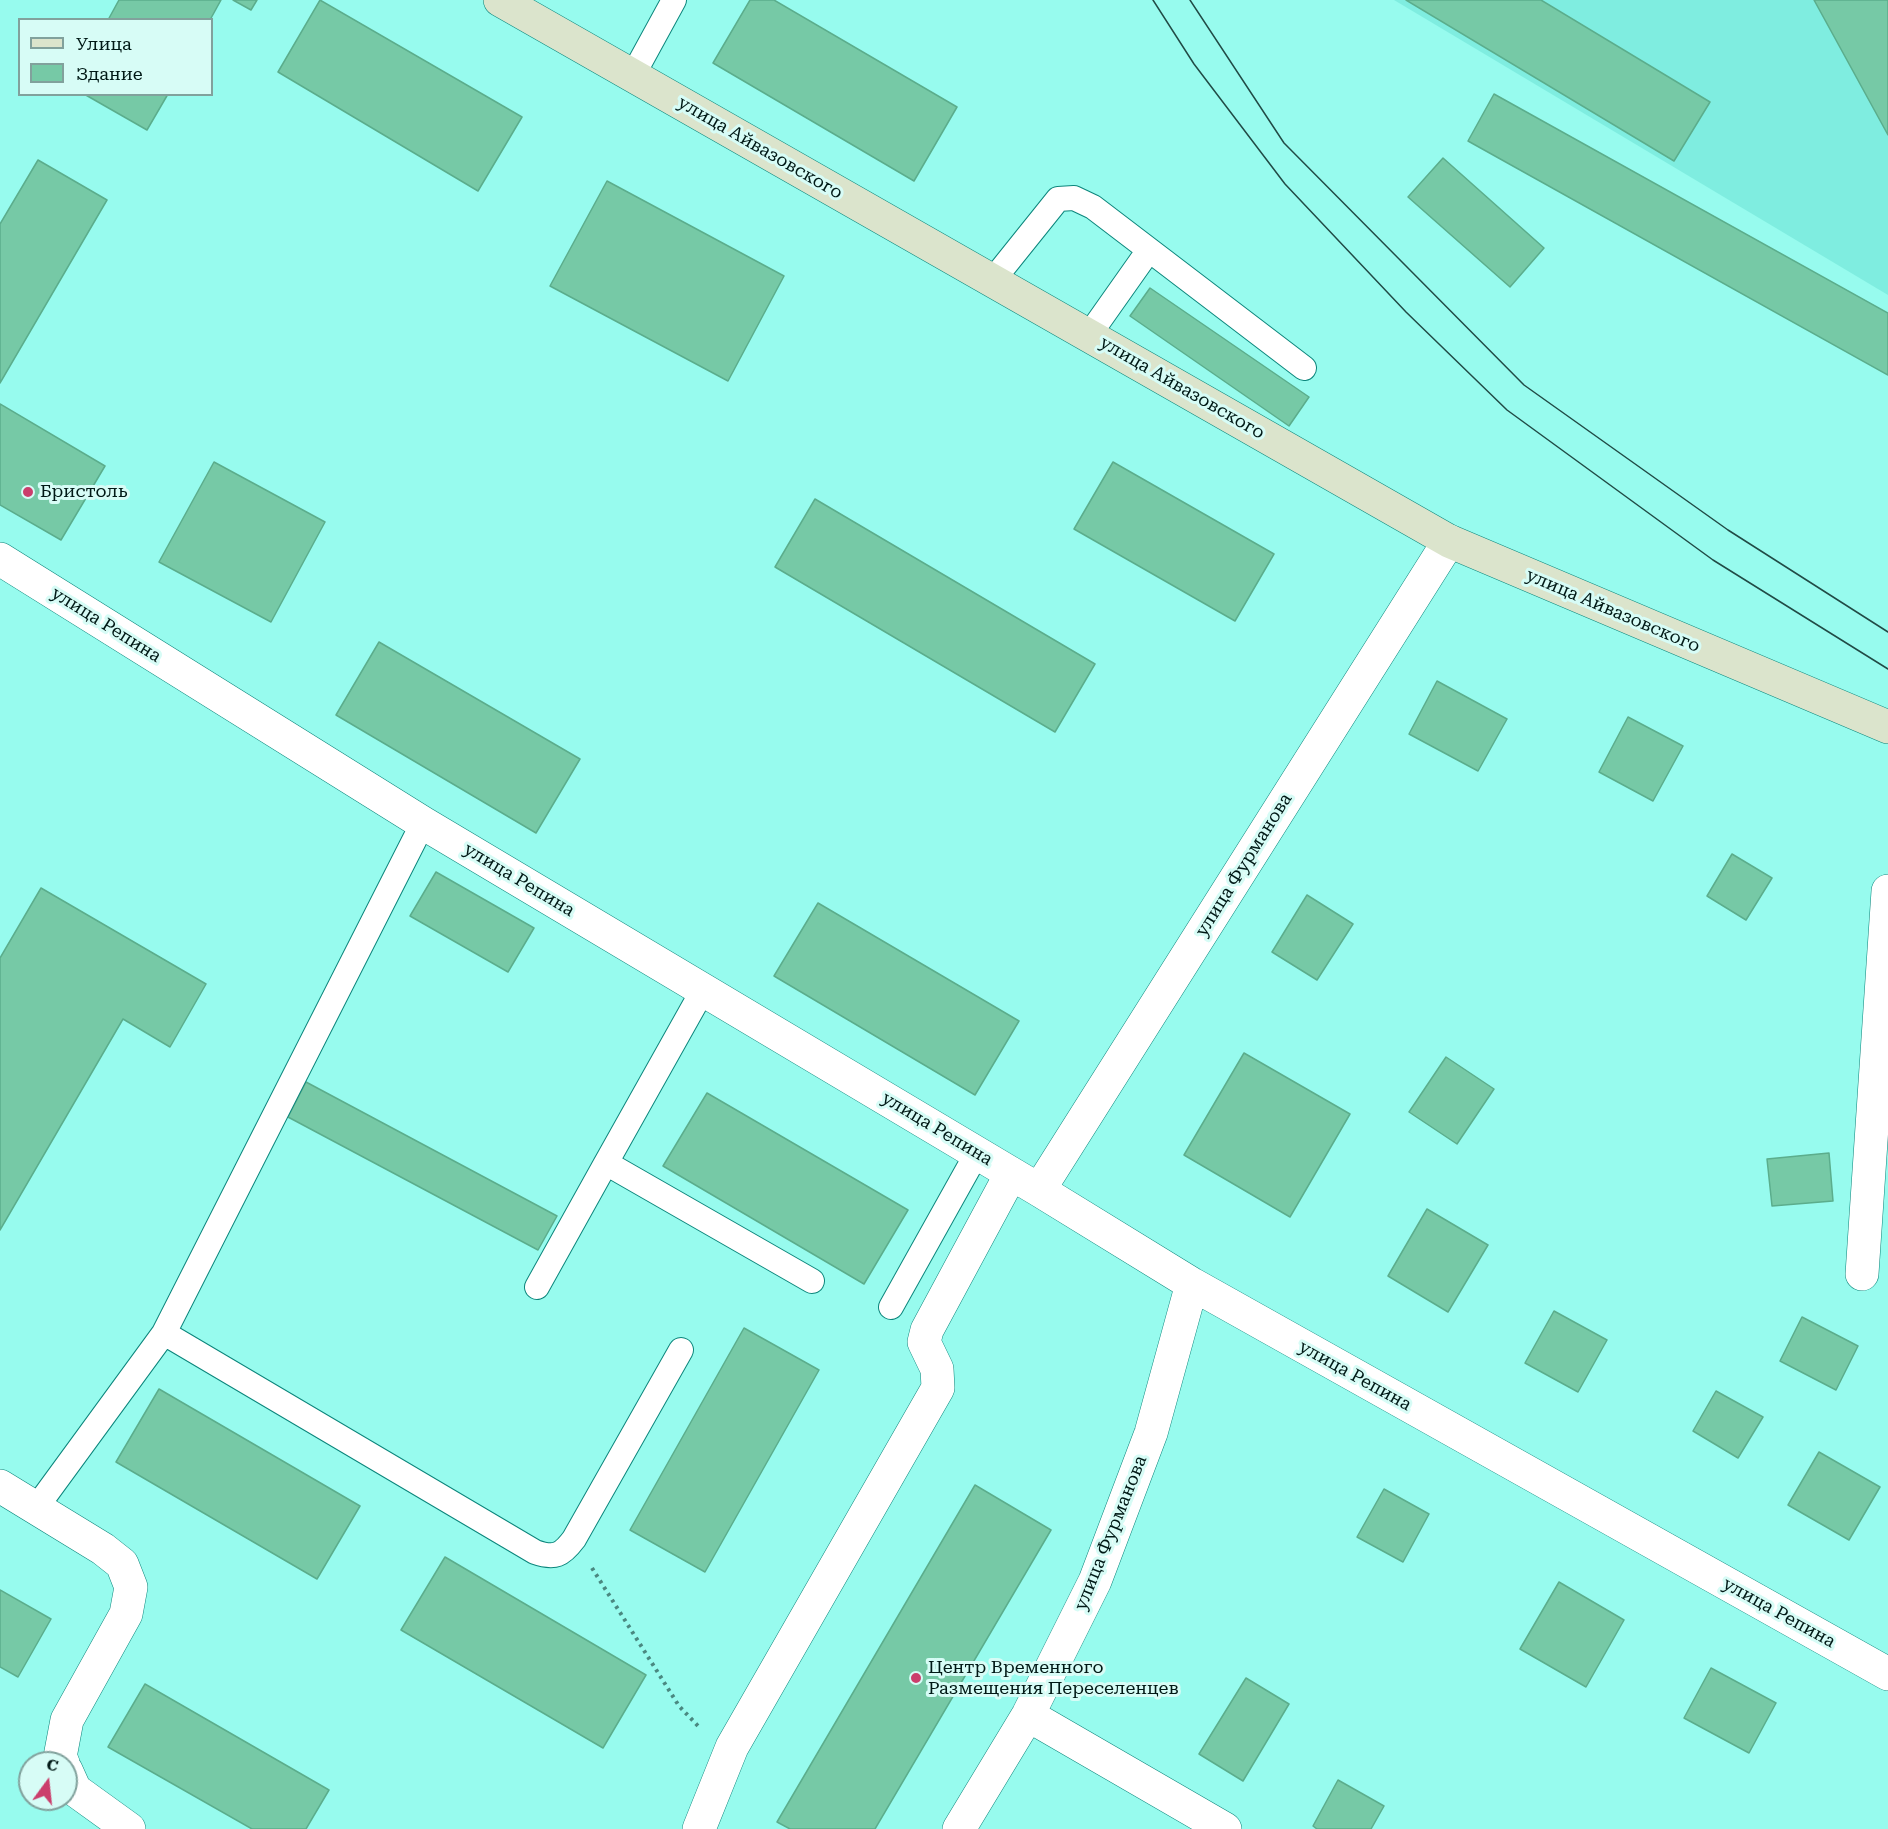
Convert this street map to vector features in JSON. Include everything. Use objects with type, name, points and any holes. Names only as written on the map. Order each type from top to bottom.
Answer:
[{"type":"street","name":"улица Айвазовского","points":[[500,0],[1449,540],[1888,727]]},
{"type":"street","name":"улица Фурманова","points":[[1039,1190],[1449,540]]},
{"type":"street","name":"улица Репина","points":[[0,559],[423,823],[1039,1190],[1192,1284],[1888,1674]]},
{"type":"street","points":[[1862,1274],[1888,891]]},
{"type":"street","points":[[699,1829],[732,1747],[938,1388],[937,1369],[924,1342],[927,1330],[1011,1174]]},
{"type":"street","name":"улица Фурманова","points":[[959,1829],[1028,1715],[1095,1581],[1151,1433],[1192,1284]]},
{"type":"street","points":[[0,1486],[103,1549],[122,1564],[131,1587],[126,1614],[67,1720],[61,1751]]},
{"type":"street","points":[[1028,1715],[1226,1829]]},
{"type":"street","points":[[78,1792],[129,1829]]},
{"type":"lane","points":[[633,75],[674,0]]},
{"type":"lane","points":[[993,280],[1058,199],[1074,198],[1093,207],[1304,368]]},
{"type":"lane","points":[[1089,335],[1149,250]]},
{"type":"lane","points":[[36,1508],[164,1333],[423,823]]},
{"type":"lane","points":[[537,1287],[703,990]]},
{"type":"lane","points":[[891,1307],[977,1153]]},
{"type":"lane","points":[[606,1164],[812,1281]]},
{"type":"lane","points":[[164,1333],[547,1556],[564,1553],[574,1539],[681,1350]]},
{"type":"path","points":[[574,1539],[679,1706],[697,1726],[732,1747]]},
{"type":"shaded area","points":[[1394,0],[1888,0],[1888,295]]},
{"type":"building","points":[[119,0],[221,0],[211,18],[109,18]]},
{"type":"building","points":[[233,0],[257,0],[251,10]]},
{"type":"building","points":[[320,0],[522,117],[478,191],[278,72]]},
{"type":"building","points":[[750,0],[774,0],[957,107],[914,181],[713,63]]},
{"type":"building","points":[[1406,0],[1541,0],[1710,102],[1674,161]]},
{"type":"building","points":[[1814,0],[1888,0],[1888,135]]},
{"type":"building","points":[[1494,94],[1888,313],[1888,375],[1468,141]]},
{"type":"building","points":[[88,96],[167,96],[147,130]]},
{"type":"building","points":[[1443,158],[1544,248],[1510,287],[1408,197]]},
{"type":"building","points":[[38,160],[107,200],[0,383],[0,224]]},
{"type":"building","points":[[607,181],[784,276],[728,381],[550,286]]},
{"type":"building","points":[[1150,288],[1309,397],[1289,426],[1130,316]]},
{"type":"building","points":[[0,404],[105,466],[61,540],[0,505]]},
{"type":"building","points":[[214,462],[325,522],[271,622],[159,562]]},
{"type":"building","points":[[1113,462],[1274,554],[1235,621],[1074,529]]},
{"type":"building","points":[[815,499],[1095,664],[1055,732],[775,567]]},
{"type":"building","points":[[379,642],[580,759],[536,833],[336,715]]},
{"type":"building","points":[[1437,681],[1507,719],[1478,771],[1409,734]]},
{"type":"building","points":[[1628,717],[1683,746],[1653,801],[1599,772]]},
{"type":"building","points":[[1732,854],[1772,878],[1746,920],[1707,896]]},
{"type":"building","points":[[436,872],[534,928],[508,972],[410,916]]},
{"type":"building","points":[[41,888],[206,984],[170,1047],[123,1019],[0,1230],[0,958]]},
{"type":"building","points":[[1307,895],[1353,924],[1317,980],[1272,952]]},
{"type":"building","points":[[818,903],[1019,1021],[975,1095],[774,976]]},
{"type":"building","points":[[1244,1053],[1350,1114],[1290,1217],[1184,1155]]},
{"type":"building","points":[[1446,1057],[1494,1089],[1457,1144],[1409,1112]]},
{"type":"building","points":[[306,1082],[557,1216],[538,1250],[288,1117]]},
{"type":"building","points":[[707,1093],[908,1210],[864,1284],[663,1166]]},
{"type":"building","points":[[1829,1153],[1833,1201],[1772,1206],[1767,1159]]},
{"type":"building","points":[[1427,1209],[1488,1245],[1448,1312],[1388,1276]]},
{"type":"building","points":[[1554,1311],[1607,1340],[1578,1392],[1525,1363]]},
{"type":"building","points":[[1802,1317],[1858,1346],[1836,1390],[1780,1361]]},
{"type":"building","points":[[744,1328],[819,1370],[705,1572],[630,1530]]},
{"type":"building","points":[[159,1389],[360,1506],[317,1579],[116,1462]]},
{"type":"building","points":[[1716,1391],[1763,1417],[1738,1458],[1693,1431]]},
{"type":"building","points":[[1819,1452],[1880,1487],[1849,1540],[1788,1505]]},
{"type":"building","points":[[975,1485],[1051,1530],[875,1829],[790,1829],[777,1822]]},
{"type":"building","points":[[1384,1489],[1429,1514],[1403,1562],[1357,1537]]},
{"type":"building","points":[[445,1557],[646,1675],[603,1748],[401,1630]]},
{"type":"building","points":[[1559,1582],[1624,1620],[1586,1687],[1520,1649]]},
{"type":"building","points":[[0,1590],[51,1619],[18,1677],[0,1667]]},
{"type":"building","points":[[1711,1668],[1776,1703],[1749,1753],[1684,1718]]},
{"type":"building","points":[[1246,1678],[1289,1704],[1243,1781],[1199,1754]]},
{"type":"building","points":[[145,1684],[329,1790],[306,1829],[252,1829],[108,1747]]},
{"type":"building","points":[[1338,1780],[1384,1806],[1371,1829],[1317,1829],[1313,1826]]},
{"type":"tram line","points":[[1153,0],[1194,64],[1285,184],[1406,312],[1507,410],[1713,560],[1888,669]]},
{"type":"tram line","points":[[1190,0],[1284,143],[1524,385],[1728,530],[1888,632]]},
{"type":"place","name":"Бристоль","points":[[28,492]]},
{"type":"place","name":"Центр Временного Размещения Переселенцев","points":[[916,1678]]}]
